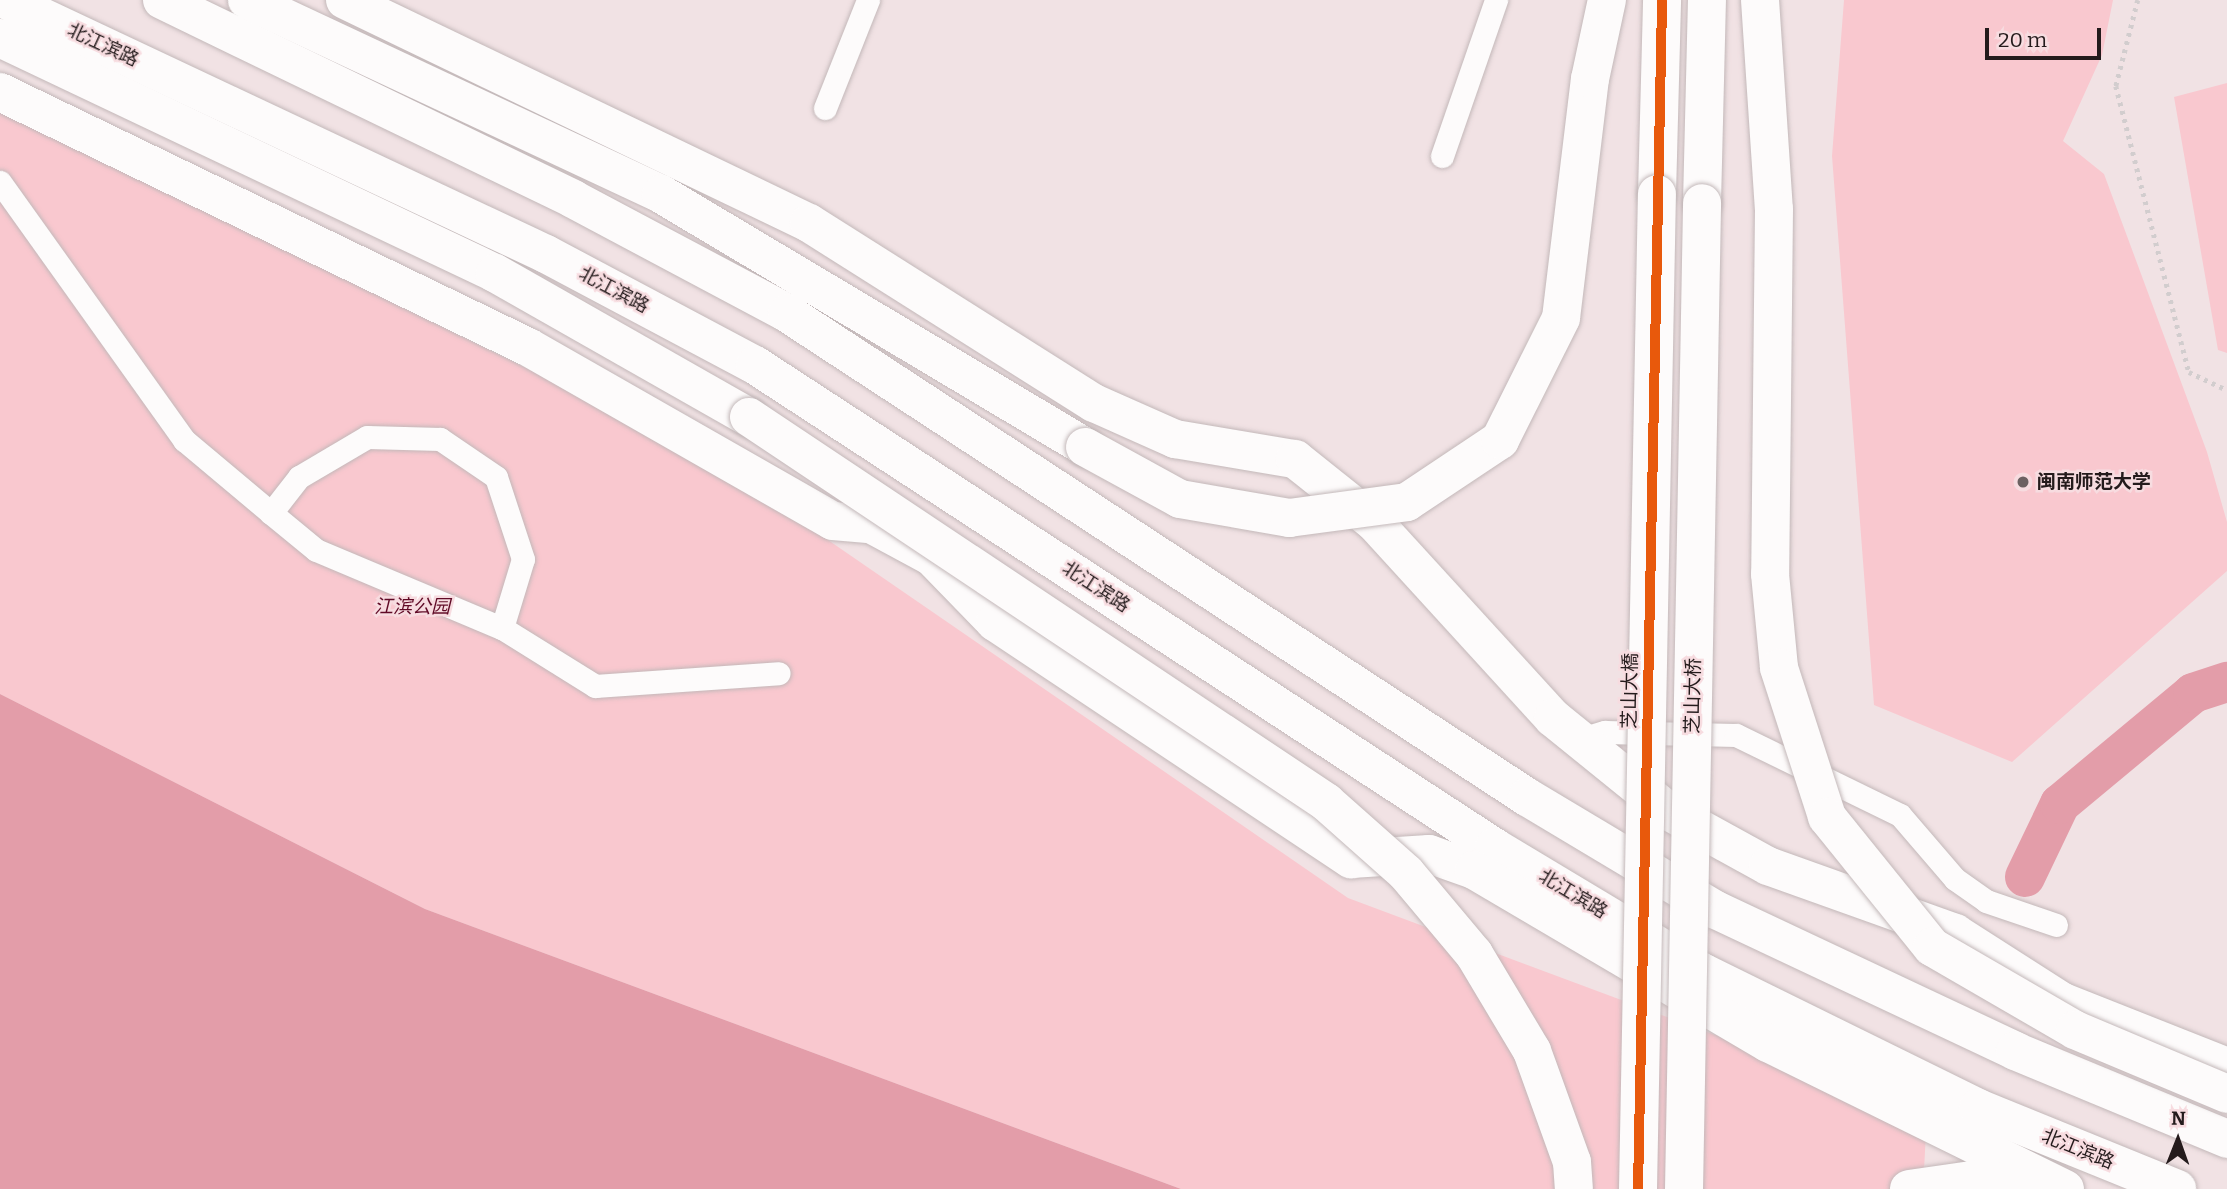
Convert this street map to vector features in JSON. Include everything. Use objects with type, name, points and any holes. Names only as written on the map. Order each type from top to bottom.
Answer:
[{"type":"main road","name":"北江滨路","points":[[6,0],[546,254],[755,365],[1494,847],[1704,973],[1978,1108],[2177,1189]]},
{"type":"main road","points":[[162,0],[573,199],[787,313],[1527,797],[1716,910],[2015,1051],[2227,1139]]},
{"type":"main road","points":[[247,0],[662,194],[1085,447],[1180,499],[1289,518],[1407,502],[1500,440],[1561,318],[1590,79],[1607,0]]},
{"type":"main road","points":[[345,0],[808,223],[1094,403],[1175,439],[1295,459],[1374,523],[1578,740],[1668,811],[1768,866],[1955,933],[2063,1002],[2227,1067]]},
{"type":"main road","name":"芝山大橋","points":[[1638,1189],[1662,0]]},
{"type":"main road","name":"芝山大桥","points":[[1684,1189],[1707,0]]},
{"type":"main road","points":[[1760,0],[1774,209],[1770,574],[1779,668],[1828,817],[1932,947],[2075,1030],[2227,1094]]},
{"type":"main road","points":[[0,38],[495,273],[749,417],[1326,802],[1406,873],[1474,954],[1532,1051],[1572,1162],[1574,1189]]},
{"type":"main road","points":[[0,92],[527,347],[833,521],[871,524],[932,557],[995,622],[1351,859],[1429,854],[1474,870],[1768,1043],[2065,1189]]},
{"type":"main road","points":[[1909,1189],[1984,1178],[2023,1189]]},
{"type":"lane","points":[[825,108],[868,0]]},
{"type":"lane","points":[[1442,156],[1496,0]]},
{"type":"lane","points":[[0,182],[184,440],[316,550],[502,628],[594,686],[779,673]]},
{"type":"lane","points":[[271,513],[299,477],[367,437],[440,439],[495,477],[523,559],[502,628]]},
{"type":"lane","points":[[1578,740],[1605,732],[1736,735],[1900,816],[1955,879],[1986,901],[2056,925]]},
{"type":"path","points":[[2138,0],[2116,86],[2189,372],[2227,390]]},
{"type":"green space","points":[[1844,0],[2113,0],[2102,55],[2063,141],[2104,174],[2207,452],[2227,522],[2227,571],[2012,762],[1874,705],[1832,156]]},
{"type":"green space","points":[[2227,83],[2227,353],[2218,350],[2174,97]]},
{"type":"green space","name":"江滨公园","points":[[0,111],[536,373],[828,540],[1348,898],[1927,1114],[1923,1189],[1181,1189],[425,909],[0,694]]},
{"type":"shaded area","points":[[0,694],[425,909],[1181,1189],[0,1189]]},
{"type":"waterway","points":[[2025,877],[2060,804],[2193,693],[2227,682]]},
{"type":"cycle path","points":[[1638,1189],[1662,0]]},
{"type":"place","name":"闽南师范大学","points":[[2023,482]]}]
